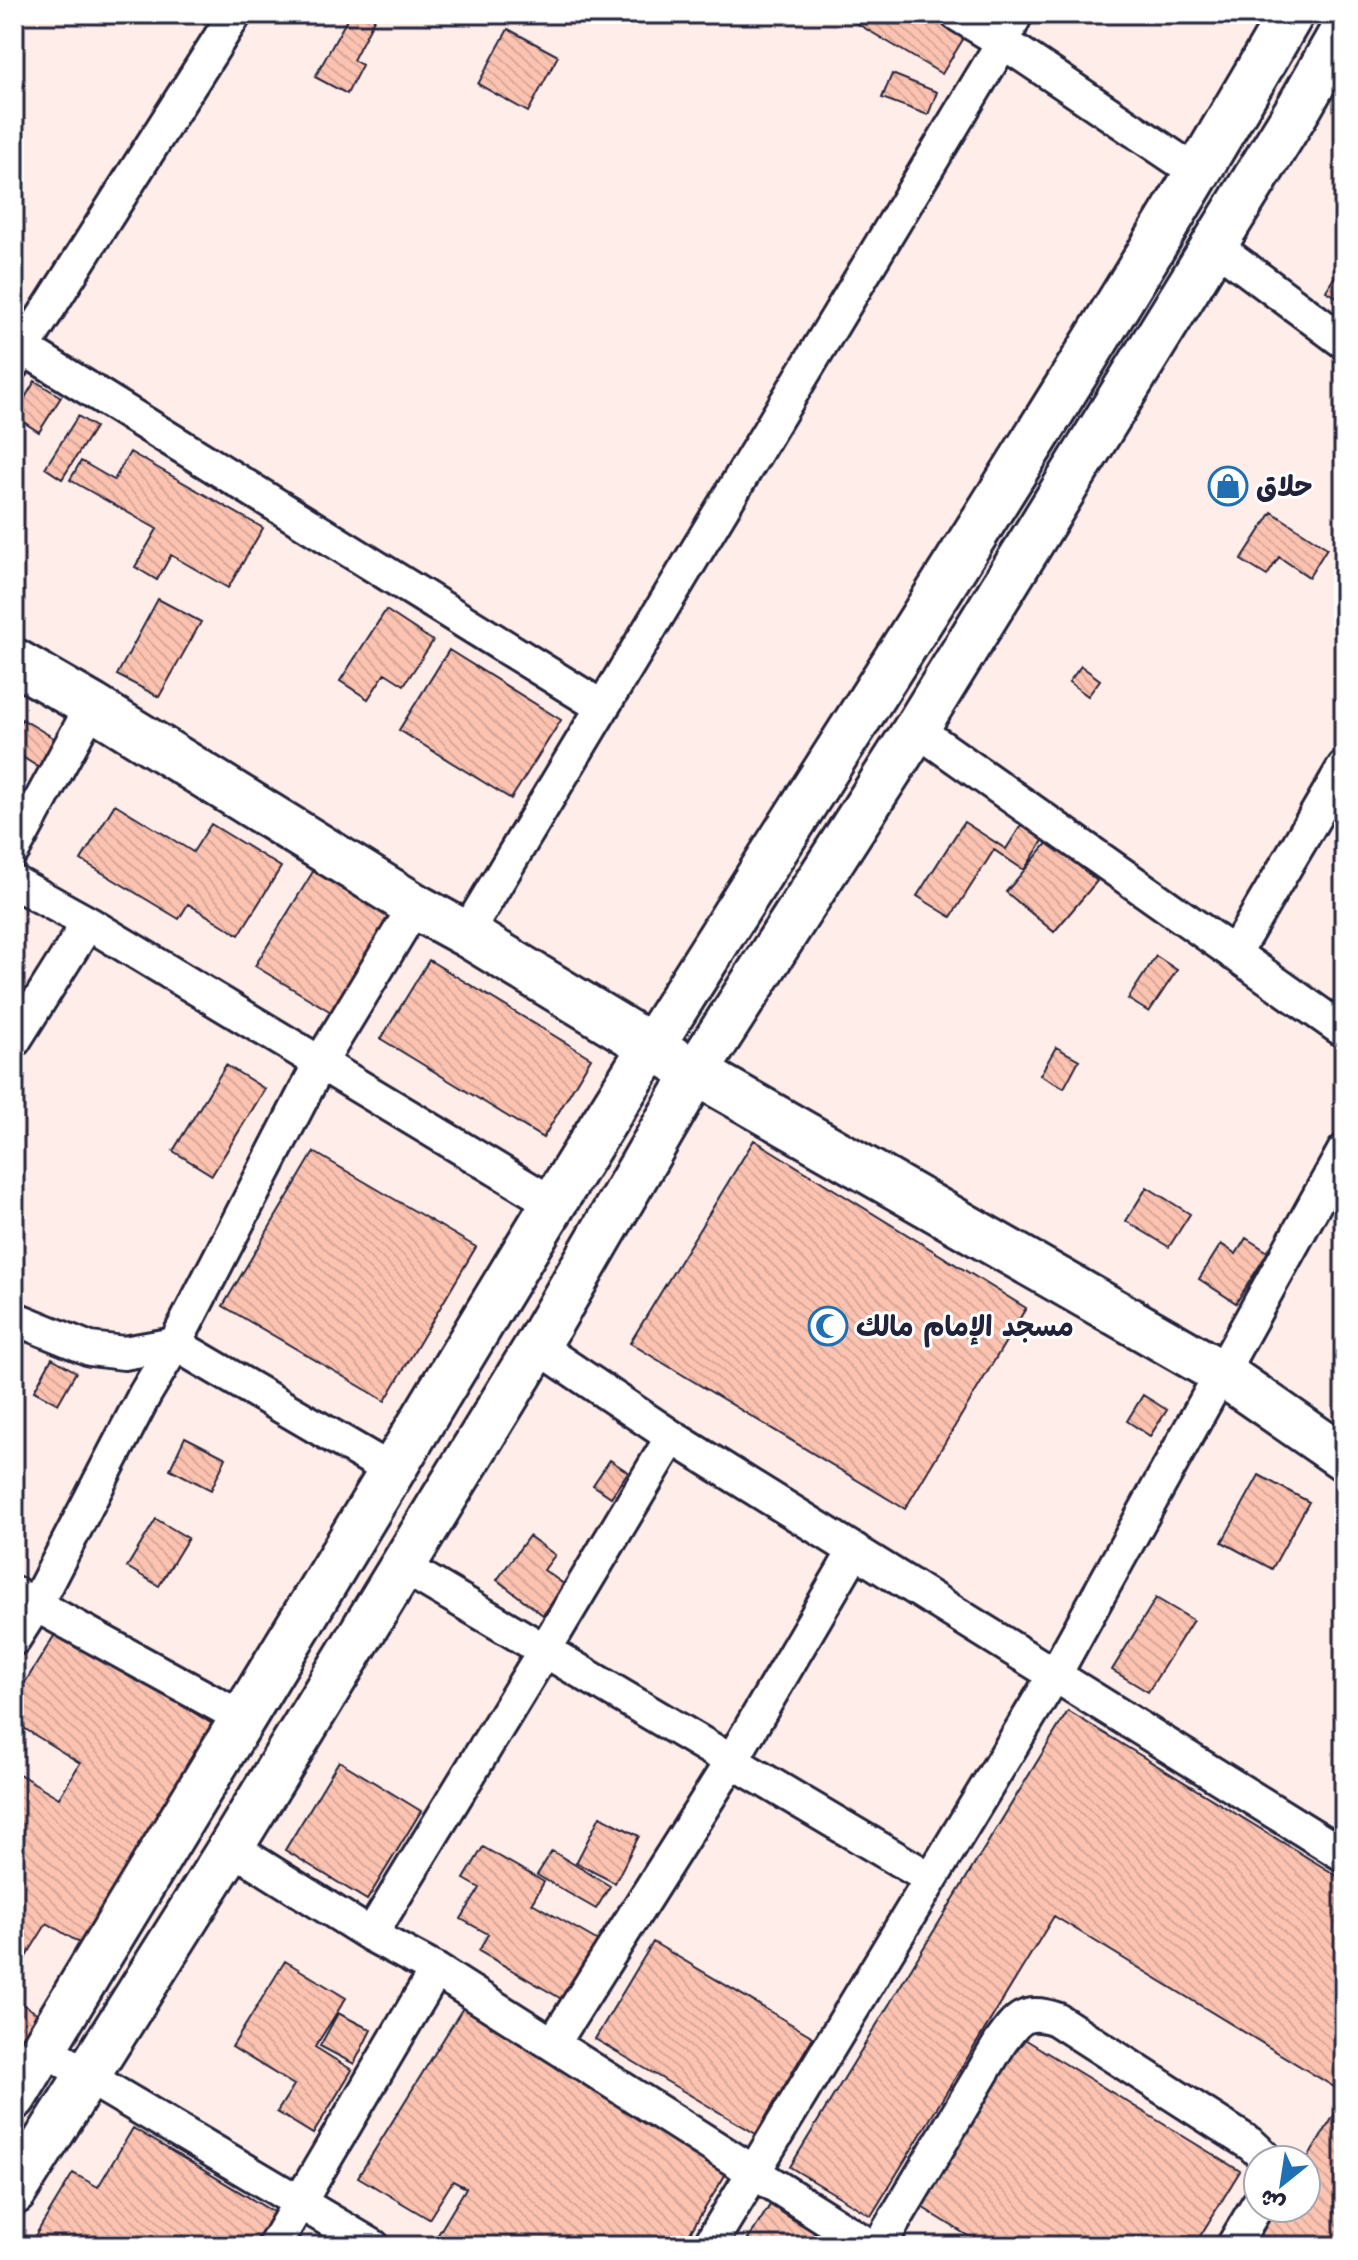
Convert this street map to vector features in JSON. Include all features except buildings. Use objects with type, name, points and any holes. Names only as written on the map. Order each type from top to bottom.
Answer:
[{"type":"main road","points":[[14,2097],[554,1204],[986,519],[1199,174],[1291,14]]},
{"type":"main road","points":[[14,2192],[231,1847],[537,1346],[696,1072],[916,729],[1344,29]]},
{"type":"main road","points":[[14,661],[652,1047],[1223,1374],[1344,1458]]},
{"type":"street","points":[[235,14],[19,356],[602,707]]},
{"type":"street","points":[[957,14],[1009,28],[1199,174]]},
{"type":"street","points":[[466,934],[1009,28]]},
{"type":"street","points":[[1214,245],[1344,342]]},
{"type":"street","points":[[14,849],[92,706]]},
{"type":"street","points":[[916,729],[1344,1031]]},
{"type":"street","points":[[1234,954],[1344,767]]},
{"type":"street","points":[[14,882],[88,923],[554,1204]]},
{"type":"street","points":[[14,1639],[24,1599],[175,1344],[320,1063],[415,906]]},
{"type":"street","points":[[14,1041],[88,923]]},
{"type":"street","points":[[709,2246],[1055,1674],[1344,1151]]},
{"type":"street","points":[[14,1318],[90,1349],[124,1353],[175,1344],[392,1471]]},
{"type":"street","points":[[537,1346],[672,1437],[1344,1855]]},
{"type":"street","points":[[371,1935],[672,1437]]},
{"type":"street","points":[[553,2044],[731,1762],[855,1550]]},
{"type":"street","points":[[402,1566],[931,1879]]},
{"type":"street","points":[[24,1599],[244,1719]]},
{"type":"street","points":[[231,1847],[371,1935],[436,1970],[870,2246]]},
{"type":"street","points":[[274,2246],[436,1970]]},
{"type":"street","points":[[879,2246],[1000,2043],[1018,2019],[1031,2014],[1056,2019],[1250,2144]]},
{"type":"street","points":[[44,2047],[88,2077],[373,2246]]},
{"type":"street","points":[[1233,2246],[1246,2224]]},
{"type":"place","name":"حلاق","points":[[1228,486]]},
{"type":"place","name":"مسجد الإمام مالك","points":[[828,1326]]}]
